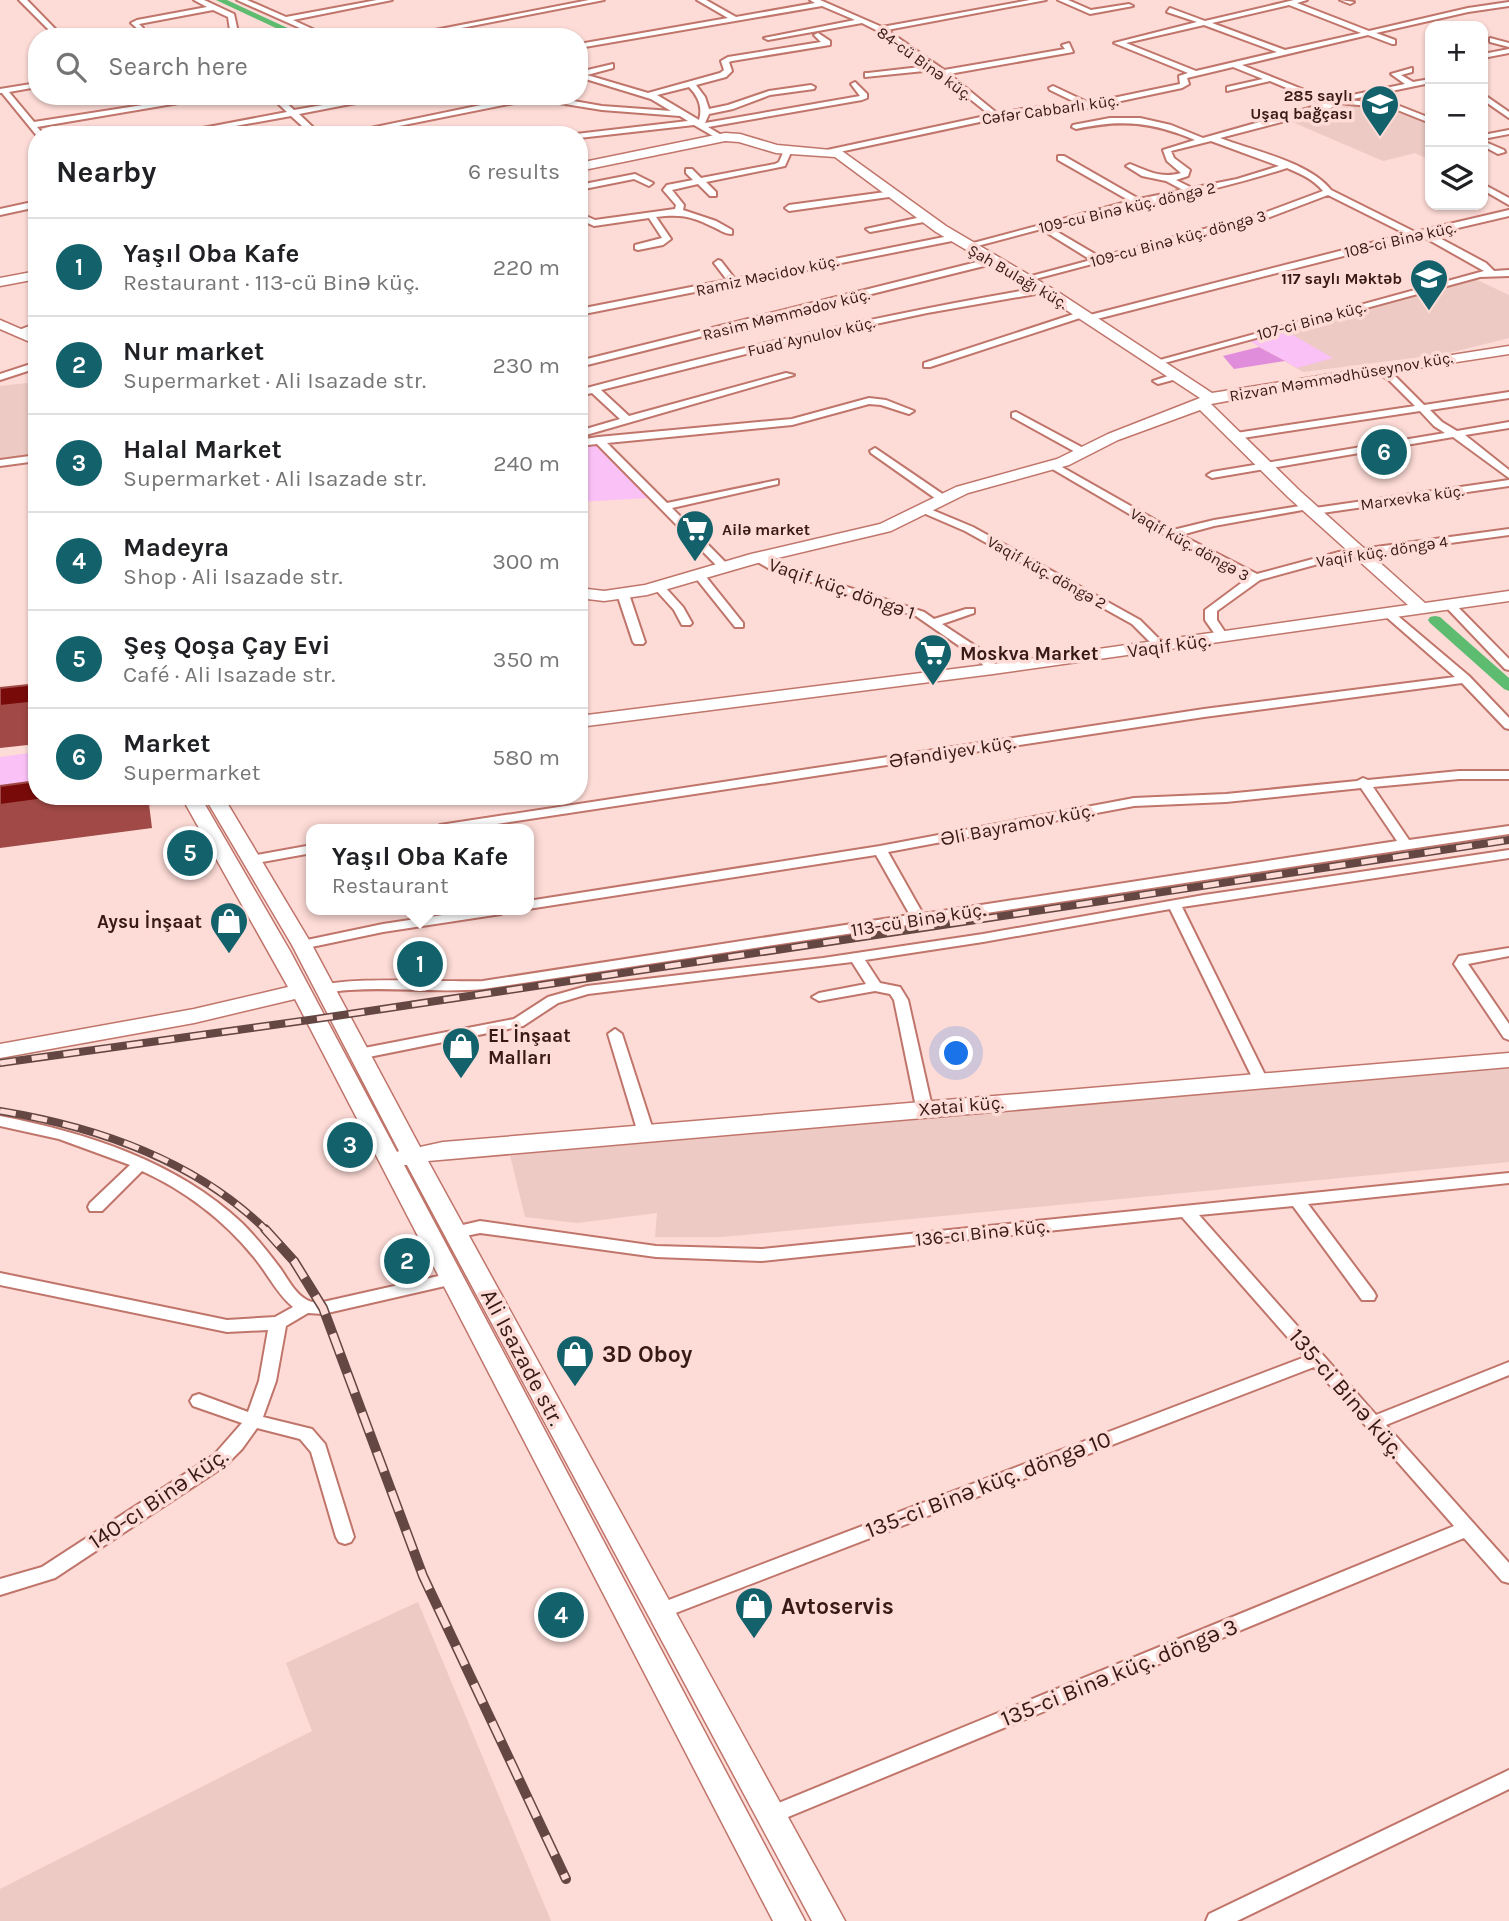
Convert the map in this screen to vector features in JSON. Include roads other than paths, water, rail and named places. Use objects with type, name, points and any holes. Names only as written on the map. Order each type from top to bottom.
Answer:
[{"type":"street","points":[[23,0],[51,28]]},
{"type":"street","points":[[198,0],[231,16],[232,28]]},
{"type":"street","points":[[242,0],[306,28]]},
{"type":"street","points":[[286,19],[388,0]]},
{"type":"street","points":[[452,28],[600,0]]},
{"type":"street","points":[[701,0],[735,19]]},
{"type":"street","name":"84-cü Binə küç.","points":[[812,0],[881,29],[939,70],[996,116]]},
{"type":"street","points":[[1004,0],[1015,5]]},
{"type":"street","points":[[881,29],[1042,0]]},
{"type":"street","points":[[1062,0],[1090,12],[1129,6]]},
{"type":"street","points":[[1195,73],[1118,43],[1286,1],[1303,0]]},
{"type":"street","points":[[1475,0],[1490,6]]},
{"type":"street","points":[[1286,1],[1392,42]]},
{"type":"street","points":[[588,44],[822,4]]},
{"type":"street","name":"Cəfər Cabbarlı küç.","points":[[588,165],[736,137],[788,150],[830,152],[996,116],[1029,110],[1084,107],[1182,86],[1185,83],[1182,76],[1447,14],[1508,5]]},
{"type":"street","points":[[139,28],[135,23],[214,8]]},
{"type":"street","points":[[1427,8],[1447,14]]},
{"type":"street","points":[[1170,10],[1283,52]]},
{"type":"street","points":[[768,38],[864,21]]},
{"type":"street","points":[[649,95],[727,73],[724,64],[727,60],[827,43],[818,35]]},
{"type":"street","points":[[1493,40],[1509,45]]},
{"type":"street","points":[[868,75],[939,70],[1070,50],[1066,46]]},
{"type":"street","points":[[1488,55],[1509,51]]},
{"type":"street","points":[[1233,64],[1321,99],[1397,107],[1425,119]]},
{"type":"street","points":[[588,73],[610,66]]},
{"type":"street","points":[[1409,70],[1395,74],[1411,84]]},
{"type":"street","points":[[588,77],[649,95],[720,138]]},
{"type":"street","points":[[1230,89],[1271,79]]},
{"type":"street","points":[[1169,179],[1185,174],[1186,170],[1170,159],[1167,150],[1204,138],[1309,113],[1370,92],[1425,82]]},
{"type":"street","points":[[588,135],[700,125],[862,98],[864,96],[855,84]]},
{"type":"street","points":[[691,85],[700,94],[706,112],[700,125]]},
{"type":"street","points":[[1358,86],[1370,92]]},
{"type":"street","points":[[2,91],[28,87]]},
{"type":"street","points":[[706,112],[730,107],[769,93],[811,87]]},
{"type":"street","points":[[1053,88],[1110,120]]},
{"type":"street","points":[[2,91],[32,125],[159,105]]},
{"type":"street","points":[[1488,100],[1509,116]]},
{"type":"street","points":[[284,105],[307,126]]},
{"type":"street","points":[[220,126],[337,105]]},
{"type":"street","points":[[386,126],[492,105]]},
{"type":"street","points":[[583,105],[680,114]]},
{"type":"street","points":[[1076,127],[1110,120],[1158,122],[1286,166],[1311,176],[1328,192],[1483,265],[1491,273]]},
{"type":"street","points":[[1488,136],[1509,132]]},
{"type":"street","points":[[1488,146],[1501,152]]},
{"type":"street","points":[[680,211],[680,205],[668,188],[778,166],[782,164],[788,150]]},
{"type":"street","name":"Şah Bulağı küç.","points":[[830,152],[843,158],[960,242],[1044,290],[1177,376],[1206,401],[1236,436],[1312,509],[1421,608]]},
{"type":"street","points":[[1061,158],[1137,202]]},
{"type":"street","points":[[1130,166],[1145,174],[1169,179],[1190,191]]},
{"type":"street","name":"109-cu Binə küç. döngə 2","points":[[960,242],[1043,227],[1137,202],[1247,179],[1286,166]]},
{"type":"street","points":[[689,171],[713,194]]},
{"type":"street","points":[[588,186],[635,176],[649,183]]},
{"type":"street","points":[[1488,190],[1509,202]]},
{"type":"street","name":"109-cu Binə küç. döngə 3","points":[[1027,280],[1256,218],[1328,192]]},
{"type":"street","points":[[789,208],[893,194]]},
{"type":"street","points":[[0,212],[28,206]]},
{"type":"street","points":[[588,220],[594,223],[680,211],[729,232]]},
{"type":"street","name":"108-ci Binə küç.","points":[[927,365],[1086,316],[1509,213]]},
{"type":"street","points":[[638,247],[667,239],[651,215]]},
{"type":"street","points":[[870,229],[926,219]]},
{"type":"street","points":[[1043,227],[1098,260]]},
{"type":"street","name":"Ramiz Məcidov küç.","points":[[588,310],[960,242]]},
{"type":"street","name":"Rasim Məmmədov küç.","points":[[588,362],[993,261]]},
{"type":"street","points":[[718,263],[733,282]]},
{"type":"street","name":"107-ci Binə küç.","points":[[1154,363],[1491,273],[1509,274]]},
{"type":"street","points":[[0,282],[28,277]]},
{"type":"street","name":"Fuad Aynulov küç.","points":[[588,391],[869,322],[1044,290]]},
{"type":"street","points":[[0,324],[28,336]]},
{"type":"street","points":[[19,332],[28,329]]},
{"type":"street","points":[[0,334],[28,348]]},
{"type":"street","name":"Rizvan Məmmədhüseynov küç.","points":[[588,595],[623,594],[659,587],[757,558],[885,528],[943,499],[997,478],[1053,465],[1206,401],[1435,359],[1509,350]]},
{"type":"street","points":[[0,377],[28,368]]},
{"type":"street","points":[[1379,370],[1392,378],[1438,424],[1472,444],[1509,475]]},
{"type":"street","points":[[588,432],[789,375]]},
{"type":"street","points":[[1158,381],[1177,376]]},
{"type":"street","points":[[588,392],[626,419]]},
{"type":"street","points":[[1236,436],[1509,395]]},
{"type":"street","points":[[588,442],[792,422],[869,401],[882,402],[909,411]]},
{"type":"street","points":[[1016,415],[1083,452]]},
{"type":"street","points":[[1212,475],[1509,425]]},
{"type":"street","points":[[598,440],[724,567]]},
{"type":"street","points":[[875,451],[943,499]]},
{"type":"street","points":[[0,463],[28,459]]},
{"type":"street","name":"Vaqif küç. döngə 3","points":[[1053,465],[1171,534],[1256,578],[1211,610],[1211,620],[1223,638]]},
{"type":"street","points":[[664,507],[774,482]]},
{"type":"street","name":"Marxevka küç.","points":[[1171,534],[1214,523],[1509,483]]},
{"type":"street","name":"Vaqif küç. döngə 2","points":[[925,510],[969,529],[1136,621],[1160,646]]},
{"type":"street","name":"Vaqif küç. döngə 4","points":[[1256,578],[1339,555],[1509,531]]},
{"type":"street","name":"Vaqif küç. döngə 1","points":[[757,558],[772,566],[909,609],[982,656],[993,669]]},
{"type":"street","points":[[699,575],[739,625]]},
{"type":"street","points":[[659,587],[679,609],[686,623]]},
{"type":"street","points":[[623,594],[639,642]]},
{"type":"street","name":"Vaqif küç.","points":[[588,721],[1223,638],[1509,596]]},
{"type":"street","points":[[1449,604],[1509,666]]},
{"type":"street","points":[[932,623],[970,611]]},
{"type":"street","points":[[1388,613],[1465,680],[1509,725]]},
{"type":"street","name":"Əfəndiyev küç.","points":[[473,824],[1204,713],[1465,680]]},
{"type":"street","name":"Əli Bayramov küç.","points":[[534,904],[880,850],[1124,804],[1226,798],[1363,782],[1478,774],[1509,775]]},
{"type":"street","points":[[1363,782],[1405,844]]},
{"type":"street","name":"Ali Isazade str.","points":[[196,805],[359,1054],[452,1279],[789,1921]]},
{"type":"street","name":"Ali Isazade str.","points":[[218,805],[302,945],[314,989],[402,1158],[456,1232],[829,1921]]},
{"type":"street","name":"113-cü Binə küç.","points":[[314,989],[354,985],[444,988],[483,985],[1509,830]]},
{"type":"street","points":[[251,860],[306,850]]},
{"type":"street","points":[[880,850],[919,919]]},
{"type":"street","points":[[359,1054],[518,1023],[553,1000],[586,990],[856,957],[983,938],[1174,904],[1509,854]]},
{"type":"street","points":[[1174,904],[1262,1081]]},
{"type":"street","points":[[302,945],[383,928],[468,915]]},
{"type":"street","points":[[1509,952],[1464,959],[1461,964],[1509,1035]]},
{"type":"street","points":[[856,957],[875,987]]},
{"type":"street","points":[[819,997],[875,987],[895,990],[901,1000],[924,1107]]},
{"type":"street","points":[[0,1051],[182,1018],[314,989]]},
{"type":"street","points":[[615,1034],[646,1133]]},
{"type":"street","name":"Xətai küç.","points":[[402,1158],[443,1150],[924,1107],[1509,1060]]},
{"type":"street","points":[[0,1121],[51,1131],[87,1142],[191,1192],[247,1237],[290,1294],[306,1307]]},
{"type":"street","points":[[96,1207],[139,1165]]},
{"type":"street","name":"136-cı Binə küç.","points":[[456,1232],[480,1227],[582,1242],[730,1256],[793,1252],[1509,1178]]},
{"type":"street","points":[[1296,1199],[1368,1296]]},
{"type":"street","name":"135-ci Binə küç.","points":[[1185,1210],[1509,1576]]},
{"type":"street","points":[[0,1279],[219,1324],[247,1326],[278,1323],[306,1307],[323,1308],[452,1279]]},
{"type":"street","name":"140-cı Binə küç.","points":[[0,1587],[48,1573],[220,1460],[238,1444],[255,1421],[278,1323]]},
{"type":"street","name":"135-ci Binə küç. döngə 10","points":[[660,1611],[1317,1359]]},
{"type":"street","points":[[1373,1423],[1509,1368]]},
{"type":"street","points":[[199,1401],[255,1421],[295,1430],[313,1439],[319,1449],[345,1537]]},
{"type":"street","name":"135-ci Binə küç. döngə 3","points":[[771,1815],[1467,1529]]},
{"type":"street","points":[[1216,1921],[1509,1779]]},
{"type":"waterway","points":[[220,0],[283,28]]},
{"type":"waterway","points":[[1435,620],[1509,686]]},
{"type":"railway","points":[[0,1063],[316,1019],[1509,840]]},
{"type":"railway","points":[[0,1111],[73,1127],[143,1150],[209,1185],[239,1206],[266,1230]]},
{"type":"railway","points":[[266,1230],[294,1261],[323,1308],[423,1576],[566,1879]]},
{"type":"place","name":"285 saylı Uşaq bağçası","points":[[1380,138]]},
{"type":"place","name":"117 saylı Məktəb","points":[[1429,312]]},
{"type":"place","name":"Market","points":[[1384,452]]},
{"type":"place","name":"Ailә market","points":[[695,563]]},
{"type":"place","name":"Moskva Market","points":[[933,687]]},
{"type":"place","name":"Şeş Qoşa Çay Evi","points":[[190,853]]},
{"type":"place","name":"Aysu İnşaat","points":[[229,955]]},
{"type":"place","name":"Yaşıl Oba Kafe","points":[[420,964]]},
{"type":"place","name":"EL İnşaat Malları","points":[[461,1080]]},
{"type":"place","name":"Halal Market","points":[[350,1145]]},
{"type":"place","name":"Nur market","points":[[407,1261]]},
{"type":"place","name":"3D Oboy","points":[[575,1388]]},
{"type":"place","name":"Madeyra","points":[[561,1615]]},
{"type":"place","name":"Avtoservis","points":[[754,1640]]}]
